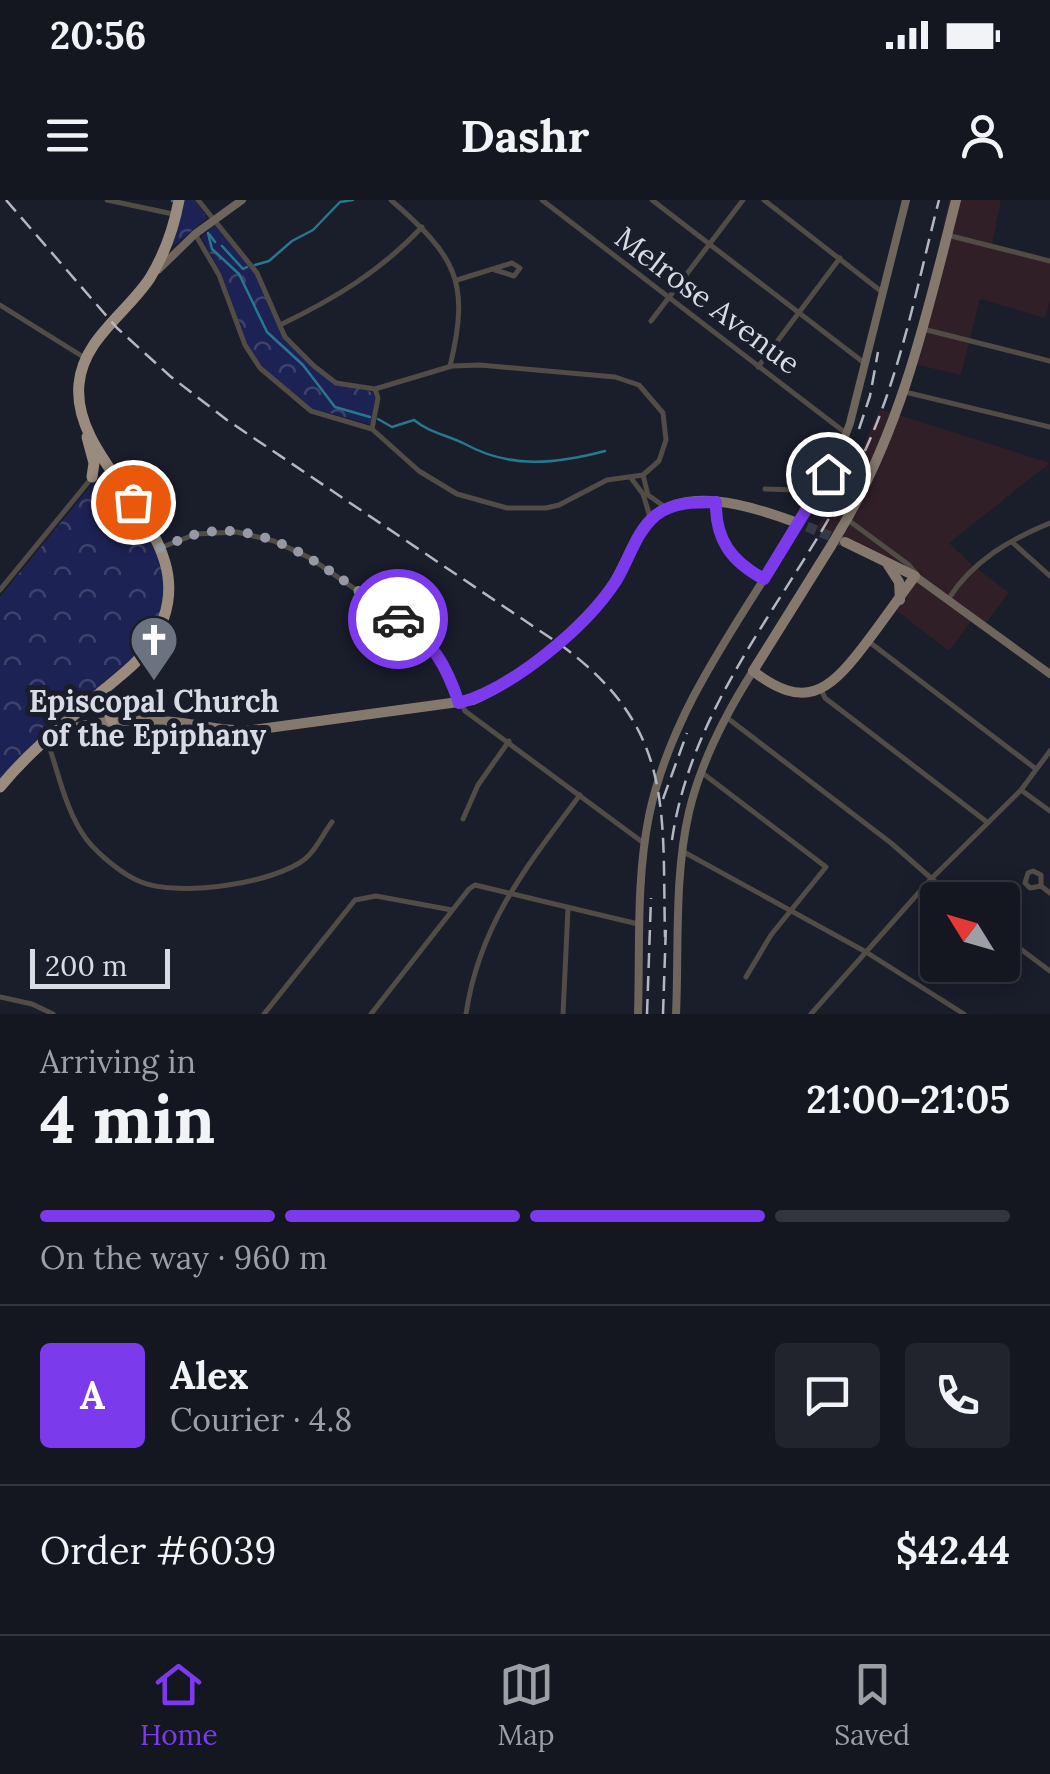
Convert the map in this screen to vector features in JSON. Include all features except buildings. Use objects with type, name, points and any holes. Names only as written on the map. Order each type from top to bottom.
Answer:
[{"type":"highway","points":[[0,787],[46,739],[142,656],[159,629],[168,590],[160,548],[89,433],[78,392],[85,358],[149,279],[165,247],[179,200]]},
{"type":"highway","points":[[89,433],[86,438],[94,462],[93,476],[118,478]]},
{"type":"highway","points":[[101,692],[112,721]]},
{"type":"main road","points":[[149,279],[195,234],[242,200]]},
{"type":"main road","points":[[638,1014],[645,844],[658,782],[691,700],[815,497],[847,434],[906,200]]},
{"type":"main road","points":[[676,1014],[682,850],[701,772],[726,717],[844,524],[891,431],[906,392],[956,200]]},
{"type":"main road","points":[[46,739],[112,721],[175,722],[242,731],[459,703],[496,689],[586,620],[608,593],[651,520],[667,508],[716,502],[746,506],[796,523]]},
{"type":"main road","points":[[716,502],[717,527],[725,547],[737,562],[764,579]]},
{"type":"main road","points":[[845,542],[917,577],[1050,674]]},
{"type":"main road","points":[[885,561],[899,582],[900,600]]},
{"type":"main road","points":[[753,671],[782,691],[798,694],[822,690],[842,674],[917,577]]},
{"type":"street","points":[[106,200],[176,215]]},
{"type":"street","points":[[195,234],[218,275],[245,345],[260,368],[311,411],[372,428],[419,471],[442,486],[479,502],[507,508],[553,507],[608,480],[643,476],[659,461],[666,430],[655,400],[639,385],[598,374],[450,366],[375,389],[336,383],[297,351],[280,325],[257,273],[198,200]]},
{"type":"street","points":[[392,200],[445,253],[457,280],[457,338],[450,366]]},
{"type":"street","name":"Melrose Avenue","points":[[542,200],[847,434]]},
{"type":"street","points":[[652,200],[866,364]]},
{"type":"street","points":[[651,321],[743,200]]},
{"type":"street","points":[[764,200],[882,292]]},
{"type":"street","points":[[280,325],[362,280],[422,227]]},
{"type":"street","points":[[948,235],[1050,261]]},
{"type":"street","points":[[758,367],[840,258]]},
{"type":"street","points":[[457,280],[495,270]]},
{"type":"street","points":[[0,305],[85,358]]},
{"type":"street","points":[[923,329],[1050,361]]},
{"type":"street","points":[[372,428],[378,398],[375,389]]},
{"type":"street","points":[[906,392],[1050,428]]},
{"type":"street","points":[[0,590],[106,458]]},
{"type":"street","points":[[643,476],[648,495],[667,508]]},
{"type":"street","points":[[631,478],[643,494],[651,520]]},
{"type":"street","points":[[765,489],[795,490],[815,497]]},
{"type":"street","points":[[949,598],[976,565],[1050,523]]},
{"type":"street","points":[[844,524],[912,567],[917,577]]},
{"type":"street","points":[[160,548],[196,534],[219,532],[254,535],[290,547],[423,636],[441,658],[459,703],[470,714],[645,844]]},
{"type":"street","points":[[1012,542],[1050,576]]},
{"type":"street","points":[[868,641],[1036,769]]},
{"type":"street","points":[[822,690],[825,698],[987,822]]},
{"type":"street","points":[[726,717],[890,842],[933,882]]},
{"type":"street","points":[[46,739],[84,835],[104,856],[145,884],[225,886],[266,878],[303,861],[332,822]]},
{"type":"street","points":[[463,819],[478,785],[509,741]]},
{"type":"street","points":[[813,1013],[930,880],[1021,790],[1050,751]]},
{"type":"street","points":[[701,772],[826,868],[790,910],[746,977]]},
{"type":"street","points":[[1021,790],[1050,811]]},
{"type":"street","points":[[466,1014],[480,954],[508,892],[580,795]]},
{"type":"street","points":[[682,850],[866,952],[964,1014]]},
{"type":"street","points":[[371,1014],[469,889],[483,885],[641,925]]},
{"type":"street","points":[[1040,886],[1050,893]]},
{"type":"street","points":[[264,1014],[355,900],[376,896],[452,910]]},
{"type":"street","points":[[564,1014],[568,908]]},
{"type":"street","points":[[1020,948],[1050,971]]},
{"type":"street","points":[[0,997],[32,1004],[53,1014]]},
{"type":"shaded area","points":[[949,200],[1001,200],[992,245],[1050,259],[1050,301],[1045,318],[980,299],[961,375],[913,364]]},
{"type":"shaded area","points":[[880,409],[1050,463],[949,543],[1009,593],[986,623],[975,616],[949,651],[893,608],[915,576],[846,538],[816,529]]},
{"type":"green space","points":[[184,200],[195,200],[207,218],[173,246]]},
{"type":"green space","points":[[215,225],[257,273],[280,325],[299,352],[335,384],[372,392],[375,399],[370,424],[308,407],[249,350],[222,274],[201,237]]},
{"type":"green space","points":[[99,476],[109,477],[151,537],[164,577],[163,609],[144,647],[18,758],[0,779],[0,597]]},
{"type":"waterway","points":[[255,265],[269,261],[292,241],[313,230],[340,202],[353,200]]},
{"type":"waterway","points":[[208,233],[212,249],[239,274],[267,332],[303,365],[335,407],[370,417]]},
{"type":"waterway","points":[[209,234],[215,242]]},
{"type":"waterway","points":[[222,246],[243,269],[247,267]]},
{"type":"waterway","points":[[378,419],[392,427],[414,420],[482,452],[516,461],[569,459],[605,451]]},
{"type":"tunnel","points":[[793,521],[842,541]]},
{"type":"railway","points":[[6,200],[117,328],[170,376],[227,420],[558,643],[596,674],[624,706],[654,773],[661,809],[665,937]]},
{"type":"railway","points":[[672,840],[683,790],[722,696],[828,520],[869,443],[904,340],[939,200]]},
{"type":"railway","points":[[859,429],[878,352]]},
{"type":"railway","points":[[663,799],[687,733]]},
{"type":"railway","points":[[647,1014],[651,898]]},
{"type":"railway","points":[[663,1014],[666,925]]},
{"type":"way so far","points":[[133,502],[160,548],[196,534],[254,535],[310,558],[398,619]]},
{"type":"place","name":"Episcopal Church of the Epiphany","points":[[154,682]]},
{"type":"route","points":[[398,619],[432,645],[448,672],[459,703],[473,700],[503,684],[586,620],[620,575],[642,532],[662,510],[716,502],[717,527],[725,547],[737,562],[764,579],[828,474]]}]
